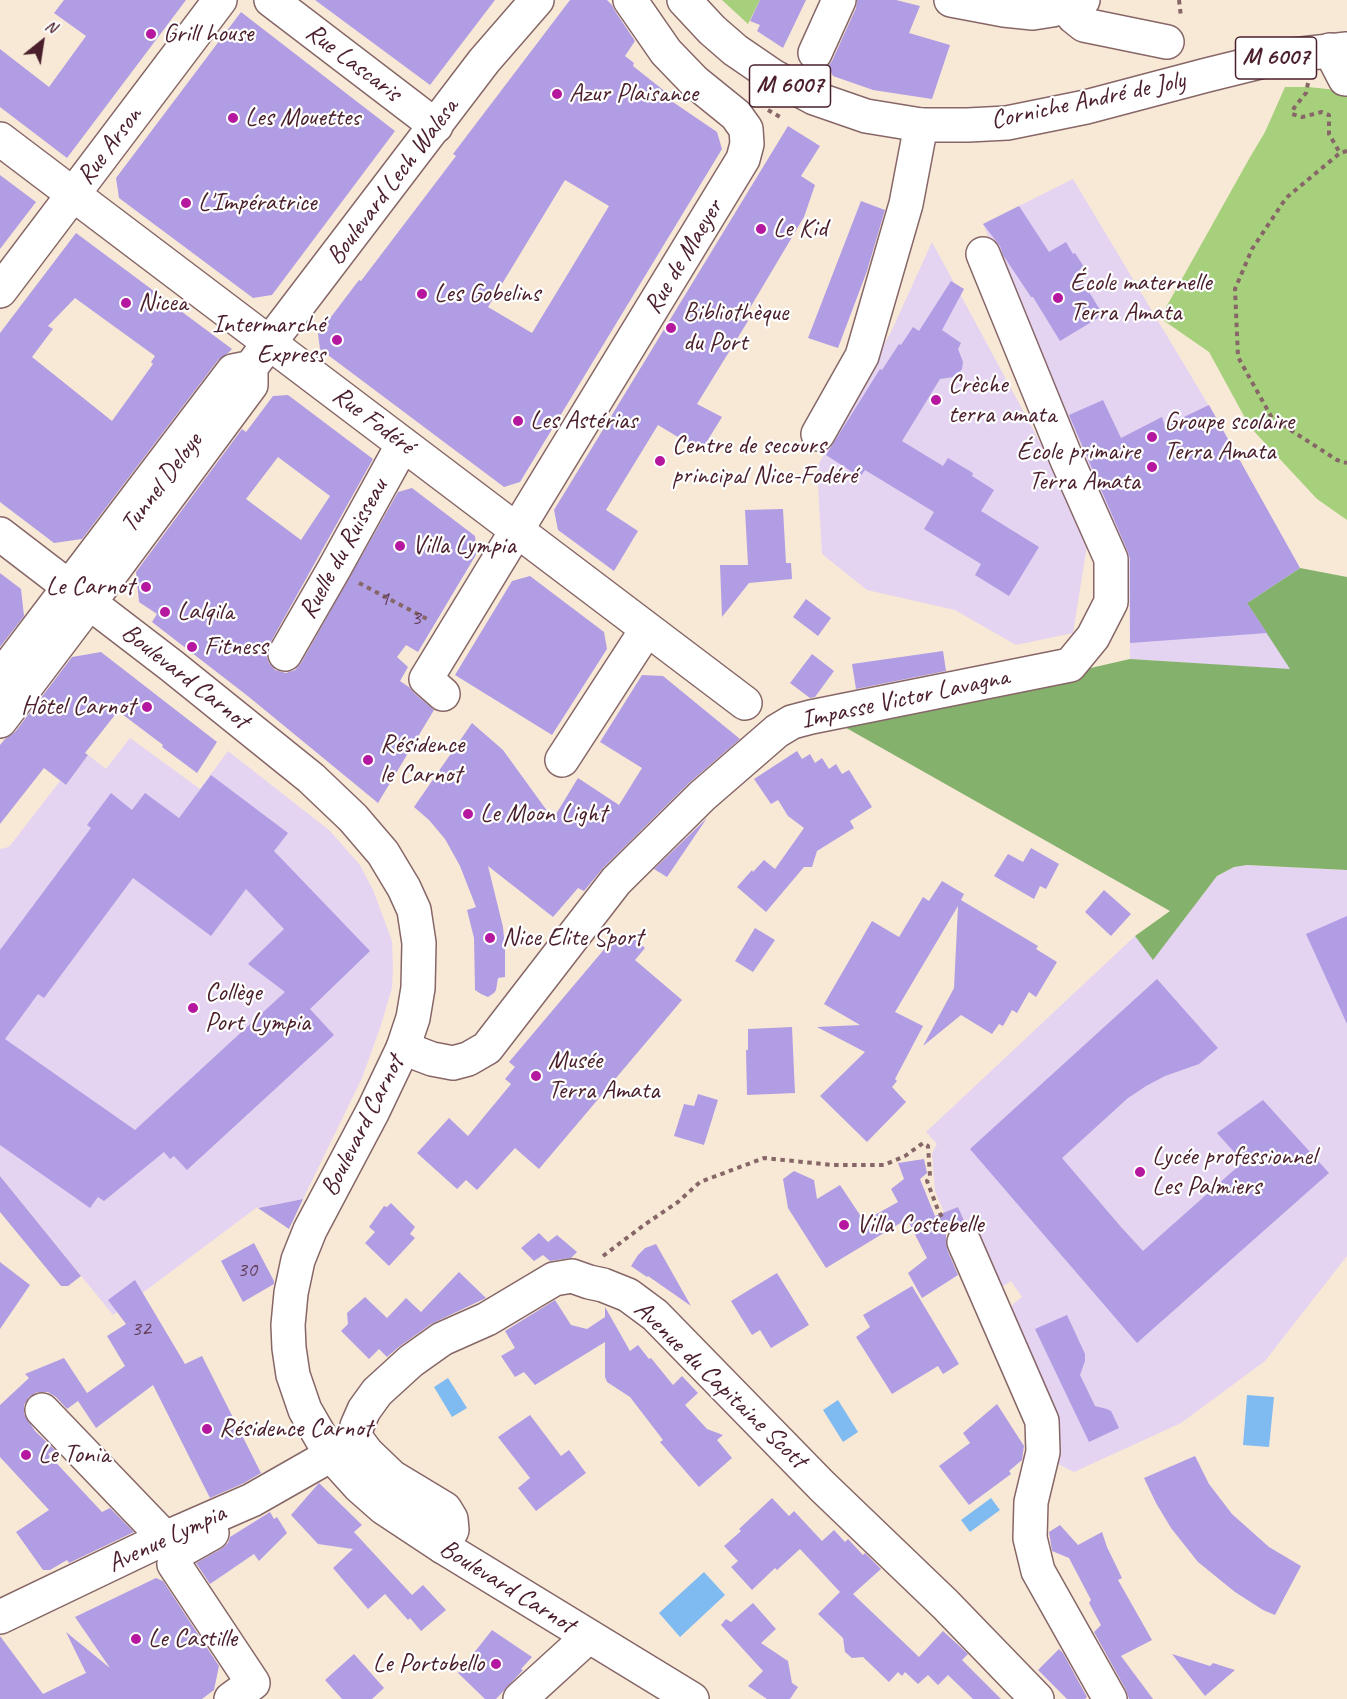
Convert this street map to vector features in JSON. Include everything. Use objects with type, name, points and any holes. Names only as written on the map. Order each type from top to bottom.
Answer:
[{"type":"street","name":"Rue Arson","points":[[0,291],[220,0]]},
{"type":"street","name":"Rue Lascaris","points":[[271,0],[436,126]]},
{"type":"street","points":[[484,61],[501,18],[515,0]]},
{"type":"street","name":"Boulevard Lech Walesa","points":[[218,409],[484,61],[537,0]]},
{"type":"street","name":"Rue de Maeyer","points":[[443,694],[426,679],[743,159],[747,144],[746,129],[736,115],[694,81],[666,52],[630,0]]},
{"type":"street","name":"Corniche André de Joly","points":[[684,0],[712,30],[735,50],[773,76],[814,98],[866,116],[921,125],[1007,123],[1086,107],[1284,56],[1338,49]]},
{"type":"street","points":[[819,0],[806,49],[839,0]]},
{"type":"street","points":[[951,0],[1033,13],[1072,2],[1074,17],[1084,25],[1167,42]]},
{"type":"street","points":[[1338,49],[1345,79],[1347,79]]},
{"type":"street","points":[[818,434],[862,356],[906,204],[921,125]]},
{"type":"street","name":"Rue Fodéré","points":[[0,140],[73,195],[260,355],[403,444],[745,703]]},
{"type":"street","name":"Impasse Victor Lavagna","points":[[403,1048],[432,1059],[453,1063],[468,1059],[487,1048],[616,881],[702,796],[777,731],[792,722],[1070,665],[1093,637],[1111,602],[1110,559],[983,254]]},
{"type":"street","name":"Boulevard Lech Walesa","points":[[79,594],[251,385],[260,355]]},
{"type":"street","name":"Tunnel Deloye","points":[[106,556],[218,409]]},
{"type":"street","name":"Ruelle du Ruisseau","points":[[285,654],[403,444]]},
{"type":"street","name":"Boulevard Carnot","points":[[0,534],[311,778],[353,818],[383,853],[414,910],[419,934],[418,988],[413,1018],[403,1048],[373,1111],[310,1230],[298,1260],[291,1293],[288,1325],[293,1375],[305,1410],[331,1455],[384,1508],[588,1637],[692,1699]]},
{"type":"street","points":[[0,678],[79,594]]},
{"type":"street","points":[[0,721],[79,594]]},
{"type":"street","points":[[562,760],[647,629]]},
{"type":"street","points":[[0,696],[48,632]]},
{"type":"street","points":[[964,1242],[1041,1421],[1043,1452],[1031,1502],[1030,1539],[1038,1571],[1110,1699]]},
{"type":"street","points":[[443,1547],[452,1530],[451,1519],[445,1509],[392,1477],[367,1453],[355,1437],[364,1410],[377,1392],[411,1361],[442,1339],[486,1320],[554,1279],[572,1276]]},
{"type":"street","name":"Avenue du Capitaine Scott","points":[[572,1276],[628,1295],[655,1316],[822,1486],[945,1604],[1037,1699]]},
{"type":"street","points":[[42,1410],[165,1538]]},
{"type":"street","name":"Avenue Lympia","points":[[0,1617],[165,1538],[252,1500],[331,1455]]},
{"type":"street","points":[[250,1694],[174,1564],[180,1551],[235,1521],[252,1500]]},
{"type":"street","points":[[520,1699],[588,1637]]},
{"type":"path","points":[[1308,87],[1292,114],[1302,117],[1322,112],[1329,115],[1329,134],[1340,153]]},
{"type":"path","points":[[1347,151],[1340,153],[1286,198],[1252,249],[1235,289],[1238,357],[1272,418],[1337,460],[1347,463]]},
{"type":"path","points":[[334,569],[453,634]]},
{"type":"path","points":[[572,1276],[586,1275],[603,1256],[678,1202],[700,1182],[721,1174],[764,1158],[833,1165],[884,1166],[904,1156],[922,1143],[928,1146],[930,1176],[927,1181],[938,1210],[952,1236],[964,1242]]},
{"type":"shaded area","name":"Groupe scolaire Terra Amata","points":[[1073,179],[1203,396],[1300,568],[1248,603],[1291,670],[1130,659],[1129,569],[1078,465],[1087,459],[983,224]]},
{"type":"shaded area","name":"Crèche terra amata","points":[[932,242],[1089,533],[1073,633],[1016,645],[955,610],[867,590],[822,554],[817,467],[891,332]]},
{"type":"shaded area","name":"Collège Port Lympia","points":[[130,738],[200,789],[228,751],[329,830],[360,865],[373,890],[392,941],[393,968],[392,988],[362,1078],[303,1199],[256,1208],[113,1315],[0,1176],[0,849],[9,847],[60,781],[66,785],[88,755],[106,769]]},
{"type":"shaded area","name":"Lycée professionnel Les Palmiers","points":[[1247,865],[1347,870],[1347,1256],[1265,1361],[1181,1423],[1074,1472],[1052,1461],[1008,1322],[1013,1304],[1022,1297],[1011,1281],[1002,1287],[990,1284],[958,1207],[944,1212],[935,1191],[932,1153],[937,1144],[926,1132],[1135,936],[1153,959],[1217,876],[1234,867]]},
{"type":"green space","points":[[722,0],[760,0],[748,24]]},
{"type":"green space","points":[[1285,87],[1347,91],[1347,520],[1317,499],[1250,427],[1209,352],[1160,318],[1265,132]]},
{"type":"green space","points":[[1300,568],[1347,577],[1347,870],[1247,865],[1234,867],[1217,876],[1153,960],[1135,936],[1170,911],[841,725],[1130,659],[1290,669],[1247,603]]},
{"type":"water","points":[[448,1378],[467,1408],[452,1417],[434,1387]]},
{"type":"water","points":[[1247,1395],[1274,1397],[1269,1447],[1243,1445]]},
{"type":"water","points":[[838,1400],[858,1432],[843,1442],[823,1410]]},
{"type":"water","points":[[991,1498],[1000,1510],[970,1532],[961,1520]]},
{"type":"water","points":[[704,1572],[725,1595],[680,1637],[659,1613]]},
{"type":"building","points":[[64,0],[186,0],[67,158],[0,107],[0,49],[49,87],[86,36],[54,13]]},
{"type":"building","points":[[315,0],[495,0],[430,85]]},
{"type":"building","points":[[570,0],[607,0],[635,41],[625,56],[634,63],[633,66],[672,97],[670,100],[717,132],[722,149],[520,482],[504,487],[320,349],[318,334],[456,156],[453,154]],"holes":[[[565,180],[609,206],[532,333],[488,307]]]},
{"type":"building","points":[[760,0],[806,0],[783,48],[757,31],[760,25],[750,21]]},
{"type":"building","points":[[857,0],[896,0],[920,6],[909,33],[950,45],[932,99],[873,90],[833,76],[828,66],[856,8]]},
{"type":"building","points":[[241,12],[395,131],[272,295],[253,298],[119,198],[116,178]]},
{"type":"building","points":[[788,126],[820,146],[801,176],[815,185],[804,217],[744,318],[748,321],[697,404],[722,417],[701,451],[658,425],[606,510],[638,531],[614,571],[558,530],[554,510]]},
{"type":"building","points":[[0,175],[36,202],[0,249]]},
{"type":"building","points":[[861,201],[885,210],[867,271],[838,348],[808,338]]},
{"type":"building","points":[[1019,206],[1049,252],[1066,242],[1073,254],[1075,253],[1084,267],[1077,272],[1103,315],[1060,341],[1033,297],[1003,255],[1000,246],[983,224]]},
{"type":"building","points":[[76,233],[232,349],[218,360],[82,539],[54,543],[0,502],[0,333]],"holes":[[[75,298],[155,356],[151,362],[153,364],[112,421],[32,357],[53,329],[48,326]]]},
{"type":"building","points":[[951,281],[964,289],[942,330],[961,343],[958,349],[963,362],[962,369],[954,377],[940,379],[902,441],[943,466],[948,458],[973,473],[972,476],[994,490],[981,511],[1039,547],[1009,596],[975,575],[981,564],[924,529],[934,512],[865,470],[860,477],[826,455],[880,369],[882,370],[913,327],[919,331]]},
{"type":"building","points":[[288,395],[373,459],[269,645],[266,655],[275,670],[286,673],[295,670],[301,663],[398,492],[412,488],[475,536],[477,553],[418,652],[406,645],[397,657],[408,667],[400,681],[434,710],[378,803],[249,697],[152,622],[157,614],[139,602],[136,572],[242,429],[246,432],[273,396]],"holes":[[[278,457],[330,496],[301,540],[246,499]]]},
{"type":"building","points":[[1103,400],[1121,438],[1162,417],[1165,426],[1209,405],[1300,568],[1247,603],[1267,633],[1130,643],[1130,559],[1069,415]]},
{"type":"building","points":[[783,509],[786,563],[791,563],[792,579],[749,583],[722,617],[720,565],[748,565],[745,510]]},
{"type":"building","points":[[0,573],[21,589],[24,616],[0,647]]},
{"type":"building","points":[[530,576],[604,632],[607,649],[552,735],[455,675],[512,581]]},
{"type":"building","points":[[806,599],[831,618],[818,636],[793,617]]},
{"type":"building","points":[[943,651],[946,671],[856,689],[852,664]]},
{"type":"building","points":[[101,652],[217,742],[197,773],[118,711],[85,753],[88,755],[66,785],[44,768],[0,824],[0,745],[15,732],[72,657]]},
{"type":"building","points":[[812,654],[834,671],[815,697],[810,698],[790,683]]},
{"type":"building","points":[[642,675],[663,676],[740,739],[689,783],[603,868],[584,891],[578,888],[553,917],[488,866],[503,927],[505,977],[498,978],[494,993],[488,997],[481,994],[475,990],[474,938],[467,910],[476,907],[460,866],[445,839],[414,807],[472,723],[503,750],[553,819],[578,778],[619,805],[642,768],[600,742]]},
{"type":"building","points":[[797,751],[802,759],[810,754],[815,763],[822,758],[829,769],[836,764],[842,774],[849,770],[872,807],[850,821],[854,828],[817,851],[812,867],[804,867],[766,912],[737,887],[764,860],[775,869],[804,828],[788,816],[778,800],[771,804],[754,779]]},
{"type":"building","points":[[211,775],[288,833],[274,851],[370,951],[310,1009],[334,1035],[187,1170],[174,1156],[170,1159],[164,1152],[104,1201],[98,1197],[90,1208],[0,1145],[0,950],[91,828],[87,825],[111,793],[132,810],[145,793],[179,818]],"holes":[[[133,878],[211,936],[246,889],[284,929],[248,964],[285,992],[135,1130],[5,1039],[38,994],[44,998]]]},
{"type":"building","points":[[707,818],[667,877],[654,869]]},
{"type":"building","points":[[1031,848],[1059,864],[1046,889],[1040,886],[1034,899],[994,876],[1008,854],[1023,862]]},
{"type":"building","points":[[942,881],[964,894],[961,900],[1038,946],[1036,949],[1057,962],[1036,997],[1029,992],[1017,1013],[1012,1010],[1003,1026],[999,1024],[992,1034],[961,1015],[923,1046],[954,988],[958,906],[895,1012],[923,1026],[892,1087],[906,1102],[867,1142],[820,1096],[865,1052],[817,1027],[860,1025],[824,1004],[872,921],[899,937],[923,897],[929,901]]},
{"type":"building","points":[[1104,890],[1131,914],[1111,936],[1085,912]]},
{"type":"building","points":[[1347,916],[1347,1024],[1306,934]]},
{"type":"building","points":[[755,928],[775,940],[753,972],[735,961]]},
{"type":"building","points":[[630,935],[645,948],[635,960],[682,1000],[539,1169],[515,1148],[477,1190],[466,1180],[457,1189],[417,1153],[449,1118],[468,1136],[511,1084],[505,1079],[515,1067],[509,1062],[612,940],[619,947]]},
{"type":"building","points":[[1157,979],[1218,1048],[1199,1064],[1165,1076],[1128,1098],[1062,1158],[1121,1227],[1143,1251],[1243,1162],[1217,1133],[1263,1100],[1329,1173],[1137,1343],[970,1149]]},
{"type":"building","points":[[792,1027],[795,1093],[747,1095],[748,1029]]},
{"type":"building","points":[[698,1094],[718,1100],[704,1145],[674,1136],[684,1104],[694,1106]]},
{"type":"building","points":[[924,1159],[927,1173],[920,1179],[935,1216],[958,1207],[965,1223],[956,1225],[946,1233],[947,1249],[958,1275],[922,1298],[908,1273],[927,1258],[907,1219],[826,1268],[788,1208],[783,1179],[794,1171],[814,1180],[817,1199],[840,1185],[864,1221],[898,1202],[891,1189],[904,1179],[898,1163]]},
{"type":"building","points":[[0,1176],[81,1276],[68,1286],[61,1286],[0,1212]]},
{"type":"building","points":[[303,1199],[289,1229],[258,1208]]},
{"type":"building","points":[[391,1203],[415,1227],[410,1234],[415,1238],[389,1266],[365,1243],[375,1232],[369,1227],[384,1206],[387,1207]]},
{"type":"building","points":[[539,1233],[548,1242],[557,1235],[577,1252],[571,1258],[550,1261],[543,1255],[534,1261],[521,1248]]},
{"type":"building","points":[[254,1243],[274,1284],[243,1302],[221,1261]]},
{"type":"building","points":[[656,1244],[691,1306],[631,1266],[645,1248]]},
{"type":"building","points":[[0,1262],[30,1285],[0,1329]]},
{"type":"building","points":[[459,1272],[486,1298],[431,1324],[387,1357],[379,1349],[369,1359],[341,1331],[348,1324],[347,1313],[365,1297],[387,1318],[406,1298],[421,1312]]},
{"type":"building","points":[[777,1273],[809,1325],[771,1348],[760,1330],[752,1335],[731,1301]]},
{"type":"building","points":[[135,1280],[185,1364],[202,1356],[261,1473],[210,1498],[153,1385],[96,1428],[78,1401],[67,1409],[48,1392],[37,1392],[29,1397],[24,1405],[24,1414],[35,1431],[55,1450],[48,1454],[102,1512],[110,1508],[134,1532],[69,1563],[67,1560],[50,1570],[43,1570],[16,1532],[49,1510],[0,1457],[0,1405],[29,1378],[25,1374],[64,1358],[87,1393],[125,1366],[107,1336],[126,1324],[108,1300]]},
{"type":"building","points":[[912,1286],[959,1364],[943,1374],[938,1366],[892,1394],[856,1337],[870,1327],[863,1315]]},
{"type":"building","points":[[555,1300],[571,1325],[587,1329],[605,1317],[605,1307],[630,1351],[638,1345],[673,1385],[682,1376],[698,1393],[685,1405],[707,1429],[723,1435],[717,1440],[732,1458],[699,1487],[660,1442],[663,1440],[630,1397],[607,1382],[605,1342],[535,1385],[524,1372],[515,1377],[501,1356],[515,1348],[505,1331]]},
{"type":"building","points":[[1067,1315],[1085,1354],[1080,1375],[1095,1406],[1111,1411],[1119,1428],[1089,1442],[1035,1329]]},
{"type":"building","points":[[997,1404],[1024,1446],[1022,1460],[1009,1471],[1011,1474],[969,1505],[939,1466],[970,1443],[963,1433]]},
{"type":"building","points":[[530,1415],[561,1456],[569,1450],[586,1473],[536,1511],[518,1488],[530,1478],[498,1437]]},
{"type":"building","points":[[1195,1456],[1209,1484],[1232,1514],[1269,1547],[1301,1566],[1275,1615],[1235,1592],[1198,1562],[1171,1528],[1156,1503],[1144,1478]]},
{"type":"building","points":[[319,1483],[362,1525],[354,1532],[412,1595],[423,1585],[446,1610],[421,1631],[385,1594],[368,1609],[333,1568],[353,1549],[318,1544],[291,1515]]},
{"type":"building","points":[[772,1498],[789,1516],[794,1511],[822,1541],[834,1530],[845,1542],[848,1539],[881,1569],[853,1594],[919,1657],[943,1631],[968,1654],[962,1660],[1001,1699],[973,1699],[948,1675],[938,1685],[928,1675],[918,1684],[905,1672],[902,1676],[898,1672],[889,1682],[863,1657],[852,1658],[845,1652],[843,1638],[818,1614],[840,1592],[800,1549],[752,1590],[731,1567],[738,1561],[724,1546]]},
{"type":"building","points":[[270,1512],[274,1519],[277,1517],[287,1533],[259,1561],[254,1554],[210,1584],[196,1563],[221,1549],[228,1543],[230,1537]]},
{"type":"building","points":[[1060,1525],[1078,1545],[1102,1532],[1122,1578],[1118,1580],[1152,1640],[1121,1656],[1153,1699],[1129,1699],[1094,1632],[1101,1625],[1089,1603],[1091,1600],[1069,1558],[1052,1551],[1049,1532]]},
{"type":"building","name":"Le Castille","points":[[156,1578],[163,1581],[219,1666],[214,1690],[202,1699],[0,1699],[0,1636],[43,1694],[86,1673],[66,1632],[110,1668],[75,1617]]},
{"type":"building","points":[[753,1603],[776,1629],[761,1643],[788,1661],[792,1683],[798,1687],[790,1699],[767,1699],[748,1686],[763,1671],[721,1625],[726,1619],[731,1622]]},
{"type":"building","name":"Le Portobello","points":[[492,1630],[532,1657],[496,1699],[485,1699],[458,1673]]},
{"type":"building","points":[[1059,1649],[1087,1697],[1085,1699],[1067,1699],[1038,1670]]},
{"type":"building","points":[[354,1654],[384,1688],[372,1699],[342,1699],[325,1680]]},
{"type":"building","points":[[1172,1654],[1210,1666],[1213,1663],[1235,1670],[1205,1696]]},
{"type":"place","name":"Grill house","points":[[151,34]]},
{"type":"place","name":"Azur Plaisance","points":[[557,94]]},
{"type":"place","name":"Les Mouettes","points":[[233,118]]},
{"type":"place","name":"L'Impératrice","points":[[186,203]]},
{"type":"place","name":"Le Kid","points":[[761,229]]},
{"type":"place","name":"Les Gobelins","points":[[422,294]]},
{"type":"place","name":"École maternelle Terra Amata","points":[[1058,298]]},
{"type":"place","name":"Nicea","points":[[126,303]]},
{"type":"place","name":"Bibliothèque du Port","points":[[671,328]]},
{"type":"place","name":"Intermarché Express","points":[[337,340]]},
{"type":"place","name":"Crèche terra amata","points":[[936,400]]},
{"type":"place","name":"Les Astérias","points":[[518,421]]},
{"type":"place","name":"Groupe scolaire Terra Amata","points":[[1152,437]]},
{"type":"place","name":"Centre de secours principal Nice-Fodéré","points":[[660,461]]},
{"type":"place","name":"École primaire Terra Amata","points":[[1152,467]]},
{"type":"place","name":"Villa Lympia","points":[[400,546]]},
{"type":"place","name":"Le Carnot","points":[[146,587]]},
{"type":"place","name":"Lalqila","points":[[165,612]]},
{"type":"place","name":"Fitness","points":[[192,647]]},
{"type":"place","name":"Hôtel Carnot","points":[[147,707]]},
{"type":"place","name":"Résidence le Carnot","points":[[368,760]]},
{"type":"place","name":"Le Moon Light","points":[[468,814]]},
{"type":"place","name":"Nice Elite Sport","points":[[490,938]]},
{"type":"place","name":"Collège Port Lympia","points":[[193,1008]]},
{"type":"place","name":"Musée Terra Amata","points":[[536,1076]]},
{"type":"place","name":"Lycée professionnel Les Palmiers","points":[[1140,1172]]},
{"type":"place","name":"Villa Costebelle","points":[[844,1225]]},
{"type":"place","name":"Résidence Carnot","points":[[207,1429]]},
{"type":"place","name":"Le Tonia","points":[[26,1455]]},
{"type":"place","name":"Le Castille","points":[[136,1639]]},
{"type":"place","name":"Le Portobello","points":[[496,1664]]}]
